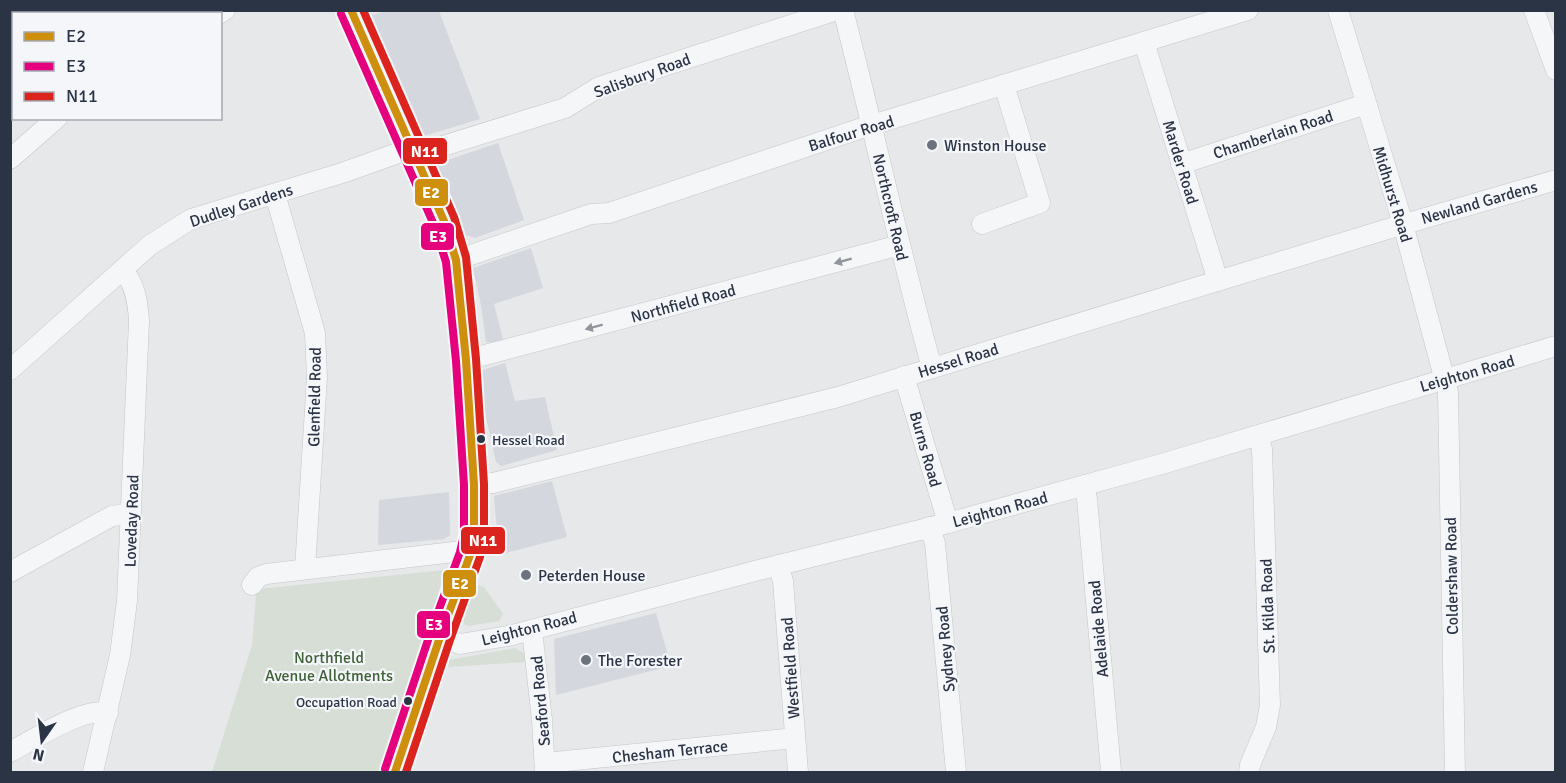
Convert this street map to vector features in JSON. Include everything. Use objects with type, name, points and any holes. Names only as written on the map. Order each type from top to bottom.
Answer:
[{"type":"main road","points":[[351,10],[444,221],[456,260],[466,360],[474,485],[474,536],[470,555],[395,772]]},
{"type":"street","name":"Salisbury Road","points":[[413,152],[565,108],[599,87],[837,10]]},
{"type":"street","name":"Northcroft Road","points":[[843,10],[932,368]]},
{"type":"street","name":"Balfour Road","points":[[456,260],[591,214],[609,213],[873,125],[1248,10]]},
{"type":"street","name":"Midhurst Road","points":[[1338,10],[1403,225],[1445,380]]},
{"type":"street","points":[[1534,10],[1556,70]]},
{"type":"street","name":"Marder Road","points":[[1144,42],[1218,281]]},
{"type":"street","points":[[982,224],[1040,203],[1004,85]]},
{"type":"street","name":"Chamberlain Road","points":[[1181,164],[1366,104]]},
{"type":"street","points":[[10,159],[55,120]]},
{"type":"street","name":"Dudley Gardens","points":[[10,370],[150,245],[191,219],[413,152]]},
{"type":"street","name":"Newland Gardens","points":[[1403,225],[1556,180]]},
{"type":"street","name":"Glenfield Road","points":[[275,194],[315,333],[317,376],[305,569]]},
{"type":"street","name":"Hessel Road","points":[[474,485],[493,483],[838,397],[1403,225]]},
{"type":"street","name":"Northfield Road","points":[[466,360],[900,245]]},
{"type":"street","name":"Loveday Road","points":[[93,772],[120,655],[127,601],[139,321],[134,290],[123,270]]},
{"type":"street","name":"Leighton Road","points":[[440,637],[460,644],[508,636],[939,525],[1258,435],[1556,346]]},
{"type":"street","name":"Burns Road","points":[[904,376],[939,525]]},
{"type":"street","name":"Coldershaw Road","points":[[1445,380],[1448,392],[1455,772]]},
{"type":"street","name":"St. Kilda Road","points":[[1249,772],[1266,728],[1270,705],[1262,449],[1258,435]]},
{"type":"street","name":"Adelaide Road","points":[[1084,485],[1111,772]]},
{"type":"street","points":[[10,572],[112,516],[131,513]]},
{"type":"street","name":"Sydney Road","points":[[939,525],[935,543],[956,772]]},
{"type":"street","points":[[252,585],[266,574],[462,551],[470,555]]},
{"type":"street","name":"Westfield Road","points":[[778,565],[783,581],[798,772]]},
{"type":"street","name":"Seaford Road","points":[[532,630],[545,768]]},
{"type":"street","points":[[10,752],[83,715],[99,711],[108,713]]},
{"type":"street","name":"Chesham Terrace","points":[[545,768],[795,738]]},
{"type":"shaded area","points":[[388,11],[439,11],[480,119],[424,136],[371,15]]},
{"type":"shaded area","points":[[498,143],[524,220],[475,238],[466,235],[436,164]]},
{"type":"shaded area","points":[[531,248],[543,288],[494,304],[504,343],[486,342],[473,268]]},
{"type":"shaded area","points":[[505,363],[515,401],[545,397],[557,450],[501,466],[496,462],[484,408],[483,370]]},
{"type":"shaded area","points":[[552,481],[567,537],[499,555],[494,496]]},
{"type":"shaded area","points":[[449,492],[450,535],[444,539],[378,545],[379,500]]},
{"type":"shaded area","points":[[656,613],[671,666],[556,695],[554,639]]},
{"type":"green space","name":"Northfield Avenue Allotments","points":[[445,570],[380,772],[212,772],[252,645],[256,595],[259,589]]},
{"type":"green space","points":[[478,585],[484,587],[503,614],[499,621],[468,626],[464,624],[463,619],[473,589]]},
{"type":"green space","points":[[515,648],[524,653],[525,662],[448,667],[449,660]]},
{"type":"transit line","name":"E2","points":[[351,10],[444,221],[456,260],[466,360],[474,485],[474,536],[470,555],[395,772]]},
{"type":"transit line","name":"N11","points":[[363,10],[454,217],[466,257],[476,359],[484,484],[484,537],[480,557],[406,772]]},
{"type":"transit line","name":"E3","points":[[341,14],[434,225],[446,262],[456,361],[464,485],[464,535],[460,552],[385,769]]},
{"type":"place","name":"Winston House","points":[[932,145]]},
{"type":"place","name":"Hessel Road","points":[[481,439]]},
{"type":"place","name":"Peterden House","points":[[526,575]]},
{"type":"place","name":"The Forester","points":[[586,660]]},
{"type":"place","name":"Occupation Road","points":[[408,701]]}]
